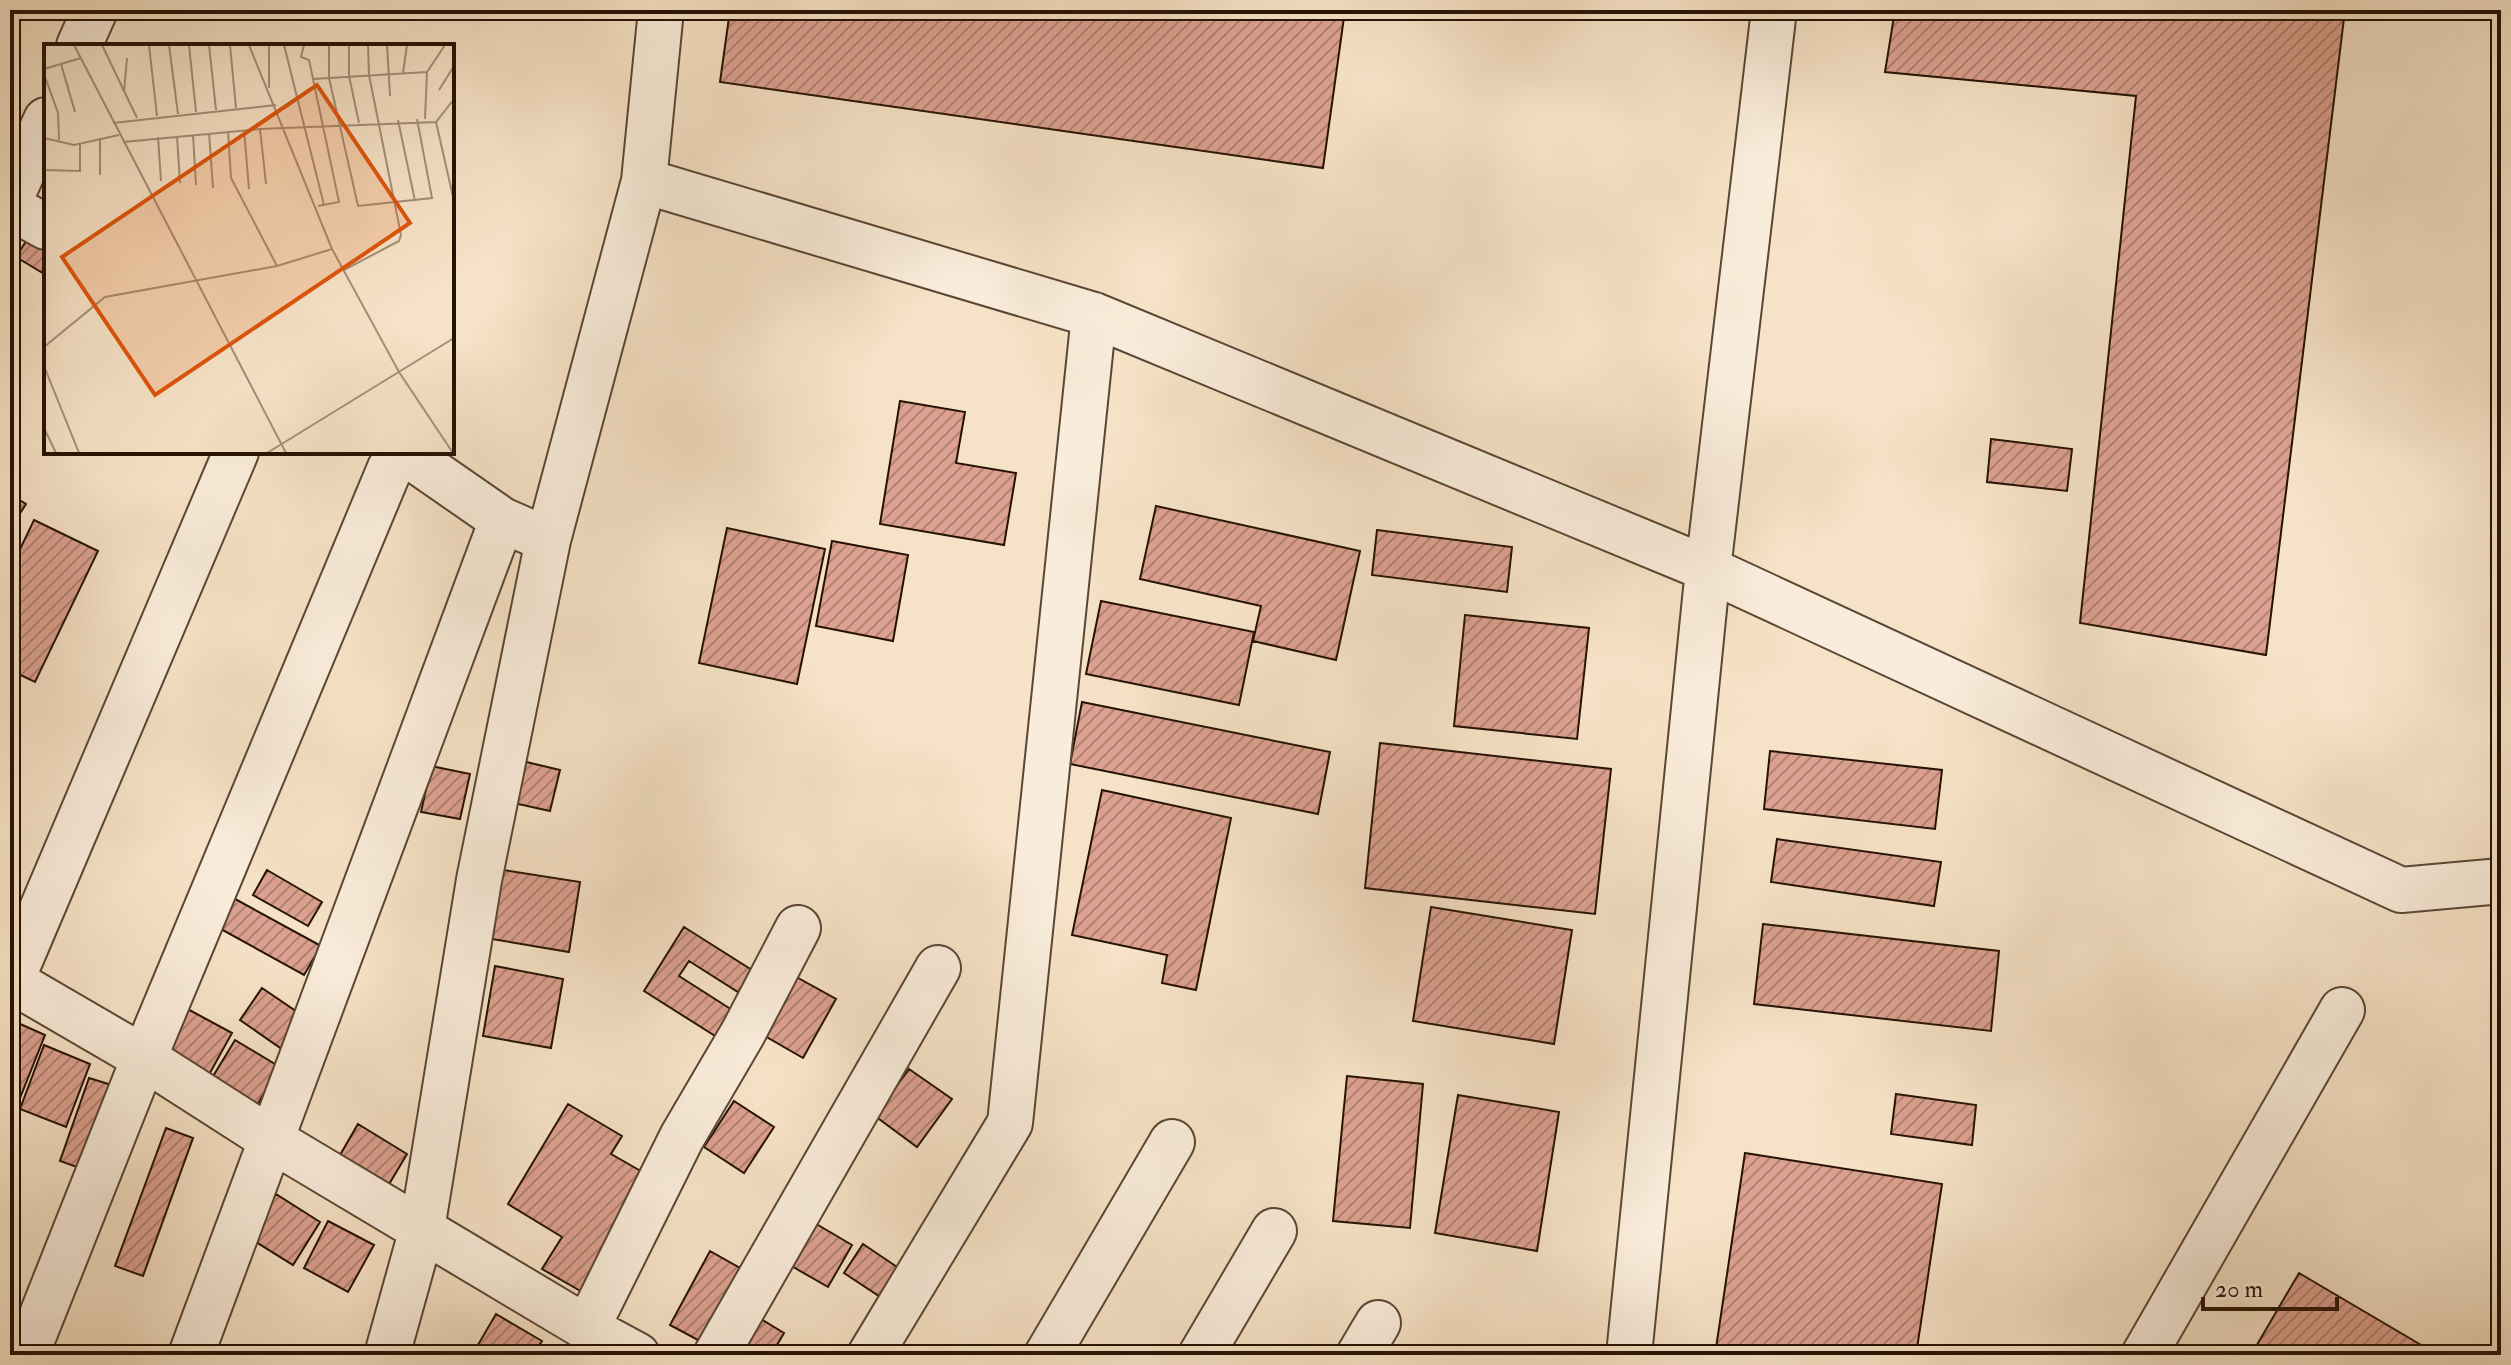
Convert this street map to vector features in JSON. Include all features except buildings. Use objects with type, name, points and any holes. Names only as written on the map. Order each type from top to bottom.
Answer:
[{"type":"street","points":[[80,44],[95,10]]},
{"type":"street","points":[[387,1355],[422,1229],[479,880],[548,540],[644,181],[661,10]]},
{"type":"street","points":[[1629,1355],[1708,569],[1774,10]]},
{"type":"street","points":[[10,200],[44,124]]},
{"type":"street","points":[[644,181],[1094,315],[1708,569],[2401,890],[2501,881]]},
{"type":"street","points":[[10,207],[44,226]]},
{"type":"street","points":[[870,1355],[1010,1123],[1094,315]]},
{"type":"street","points":[[235,454],[10,981],[144,1058],[272,1140],[637,1355]]},
{"type":"street","points":[[26,1355],[144,1058],[390,468],[407,458],[417,461],[502,520],[548,540]]},
{"type":"street","points":[[191,1355],[502,520]]},
{"type":"street","points":[[587,1328],[682,1137],[743,1033],[798,928]]},
{"type":"street","points":[[716,1355],[938,968]]},
{"type":"street","points":[[2144,1355],[2342,1010]]},
{"type":"street","points":[[1047,1355],[1172,1142]]},
{"type":"street","points":[[1201,1355],[1274,1231]]}]
